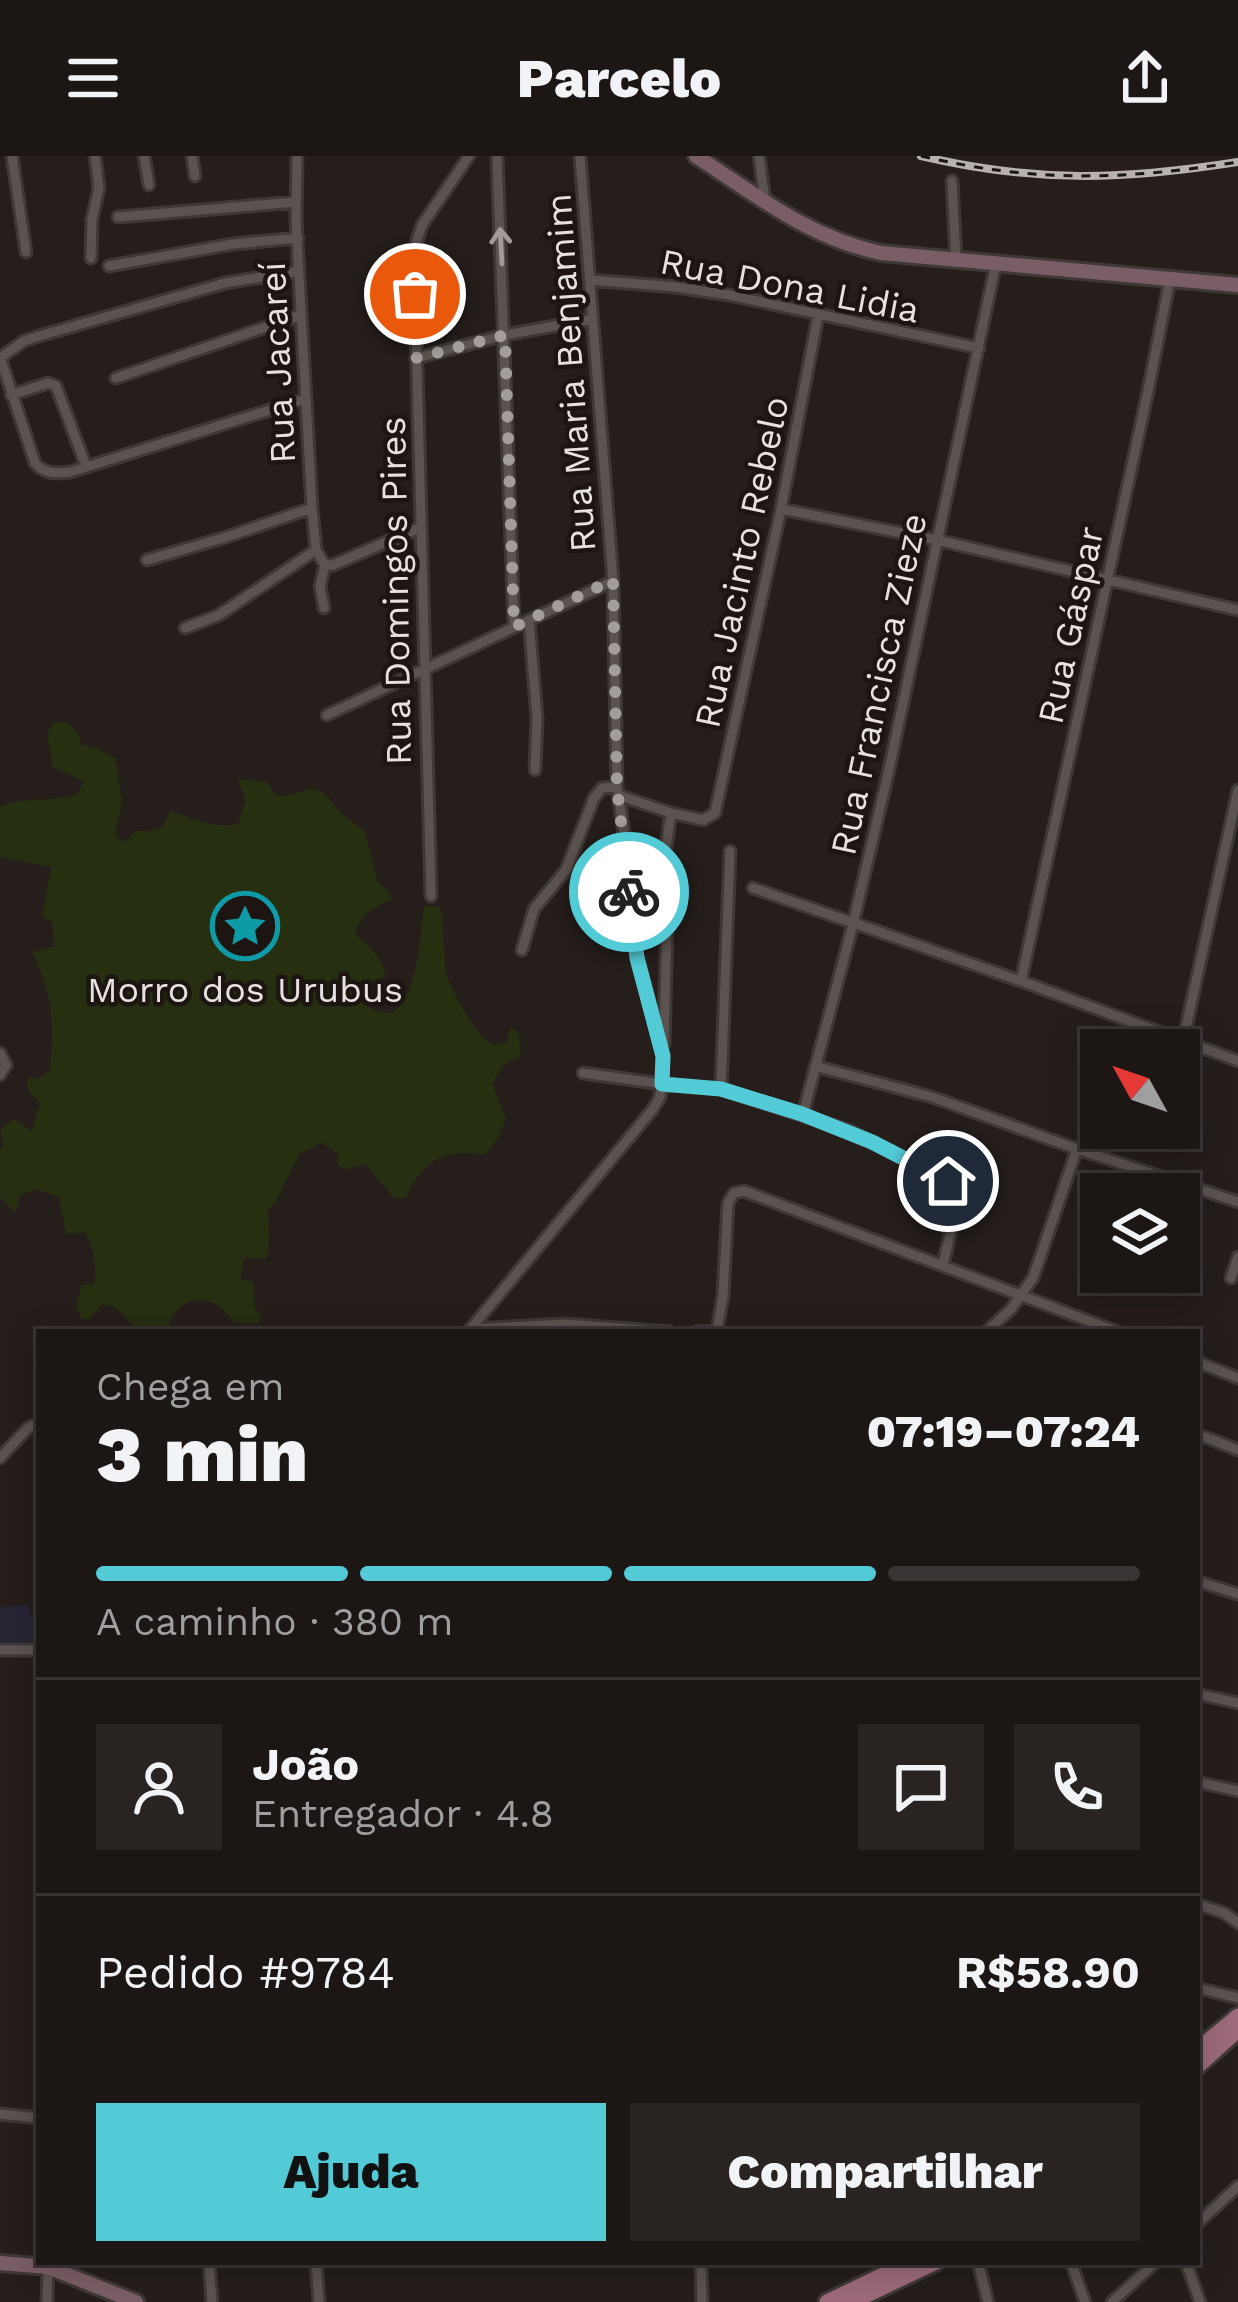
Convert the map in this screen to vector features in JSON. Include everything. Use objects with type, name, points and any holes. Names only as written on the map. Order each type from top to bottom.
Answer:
[{"type":"main road","points":[[696,156],[805,227],[881,253],[1238,285]]},
{"type":"main road","points":[[1200,2048],[1238,2016]]},
{"type":"main road","points":[[1200,2064],[1238,2030]]},
{"type":"main road","points":[[0,2264],[48,2267],[136,2302]]},
{"type":"main road","points":[[827,2302],[900,2265]]},
{"type":"main road","points":[[852,2302],[930,2265]]},
{"type":"street","points":[[13,156],[26,252]]},
{"type":"street","points":[[91,258],[99,188],[95,156]]},
{"type":"street","points":[[145,156],[149,185]]},
{"type":"street","points":[[192,156],[195,176]]},
{"type":"street","name":"Rua Jacareí","points":[[297,156],[312,508],[316,550],[325,565]]},
{"type":"street","name":"Rua Domingos Pires","points":[[431,896],[416,244],[422,225],[469,156]]},
{"type":"street","points":[[496,156],[514,627]]},
{"type":"street","name":"Rua Maria Benjamim","points":[[580,156],[613,580],[618,791],[633,941],[663,1056],[662,1084]]},
{"type":"street","points":[[759,156],[765,201]]},
{"type":"street","points":[[952,181],[956,260]]},
{"type":"street","points":[[118,217],[296,202]]},
{"type":"street","points":[[110,266],[233,244],[298,238]]},
{"type":"street","name":"Rua Francisca Zieze","points":[[802,1114],[854,924],[997,263]]},
{"type":"street","points":[[299,271],[226,284],[39,336],[0,357],[35,463],[45,472],[70,472],[305,399]]},
{"type":"street","name":"Rua Gáspar","points":[[1022,981],[1169,279]]},
{"type":"street","name":"Rua Dona Lidia","points":[[590,280],[699,290],[979,348]]},
{"type":"street","points":[[116,378],[301,315]]},
{"type":"street","name":"Rua Jacinto Rebelo","points":[[670,813],[703,820],[717,808],[818,316]]},
{"type":"street","points":[[416,358],[592,319]]},
{"type":"street","points":[[11,395],[48,383],[56,386],[86,466]]},
{"type":"street","points":[[146,560],[312,508]]},
{"type":"street","points":[[781,509],[1238,610]]},
{"type":"street","points":[[324,608],[320,586],[325,565],[421,527]]},
{"type":"street","points":[[185,628],[219,615],[316,550]]},
{"type":"street","points":[[327,715],[613,580]]},
{"type":"street","points":[[530,620],[536,770]]},
{"type":"street","points":[[522,950],[534,909],[566,870],[602,788],[670,813],[661,876],[667,921],[663,1056]]},
{"type":"street","points":[[1186,1029],[1238,790]]},
{"type":"street","points":[[721,1089],[730,851]]},
{"type":"street","points":[[753,888],[1151,1029]]},
{"type":"street","points":[[1200,1047],[1238,1061]]},
{"type":"street","points":[[0,1053],[6,1065],[0,1075]]},
{"type":"street","points":[[815,1066],[932,1097],[1238,1202]]},
{"type":"street","points":[[583,1073],[721,1089],[872,1142],[955,1186],[957,1203],[943,1265]]},
{"type":"street","points":[[470,1329],[653,1108],[662,1084]]},
{"type":"street","points":[[989,1329],[1033,1278],[1077,1149]]},
{"type":"street","points":[[717,1329],[728,1203],[734,1193],[744,1191],[1110,1329]]},
{"type":"street","points":[[1231,1278],[1238,1257]]},
{"type":"street","points":[[485,1329],[566,1324],[630,1329]]},
{"type":"street","points":[[1200,1363],[1238,1378]]},
{"type":"street","points":[[0,1458],[36,1425]]},
{"type":"street","points":[[1205,1437],[1238,1450]]},
{"type":"street","points":[[1200,1582],[1238,1594]]},
{"type":"street","points":[[0,1650],[36,1650]]},
{"type":"street","points":[[1200,1695],[1238,1703]]},
{"type":"street","points":[[1200,1784],[1238,1790]]},
{"type":"street","points":[[1200,1905],[1224,1912],[1238,1923]]},
{"type":"street","points":[[1200,1989],[1238,1998]]},
{"type":"street","points":[[0,2114],[36,2118]]},
{"type":"street","points":[[1200,2221],[1238,2186]]},
{"type":"street","points":[[209,2265],[212,2302]]},
{"type":"street","points":[[316,2265],[320,2302]]},
{"type":"street","points":[[701,2265],[702,2302]]},
{"type":"street","points":[[979,2265],[988,2302]]},
{"type":"street","points":[[1072,2265],[1085,2302]]},
{"type":"street","points":[[1112,2302],[1153,2265]]},
{"type":"street","points":[[1187,2265],[1200,2302]]},
{"type":"street","points":[[47,2302],[48,2267]]},
{"type":"shaded area","points":[[28,1605],[35,1644],[0,1645],[0,1607]]},
{"type":"green space","points":[[53,722],[66,722],[82,745],[115,758],[122,801],[115,836],[126,842],[135,831],[162,827],[171,811],[212,824],[238,824],[246,800],[237,779],[268,782],[275,795],[310,789],[323,792],[365,831],[377,881],[392,900],[368,912],[357,928],[355,935],[375,952],[386,976],[359,988],[360,1002],[384,1013],[398,1009],[416,967],[424,906],[440,907],[447,975],[464,1010],[492,1044],[506,1043],[511,1027],[519,1035],[521,1056],[503,1065],[492,1084],[506,1118],[498,1138],[485,1155],[458,1153],[436,1160],[420,1174],[406,1198],[394,1198],[365,1164],[345,1170],[338,1165],[338,1154],[322,1143],[300,1153],[268,1209],[267,1258],[244,1258],[240,1279],[254,1283],[259,1323],[234,1322],[218,1306],[203,1300],[181,1306],[169,1329],[137,1329],[116,1308],[103,1304],[88,1320],[81,1318],[77,1306],[82,1285],[94,1284],[95,1277],[85,1232],[66,1234],[59,1197],[37,1189],[19,1196],[16,1213],[0,1197],[0,1130],[14,1118],[32,1132],[40,1103],[27,1085],[29,1077],[38,1079],[50,1070],[51,1010],[32,952],[55,946],[52,922],[42,917],[51,867],[0,857],[0,807],[78,794],[83,781],[53,767],[47,735]]},
{"type":"railway","points":[[921,156],[1003,171],[1080,176],[1238,162]]},
{"type":"way so far","points":[[415,294],[416,358],[505,335],[514,627],[613,580],[617,787],[629,892]]},
{"type":"place","name":"Morro dos Urubus","points":[[245,926]]},
{"type":"route","points":[[629,892],[637,958],[663,1056],[662,1084],[721,1089],[802,1114],[872,1142],[948,1181]]}]
